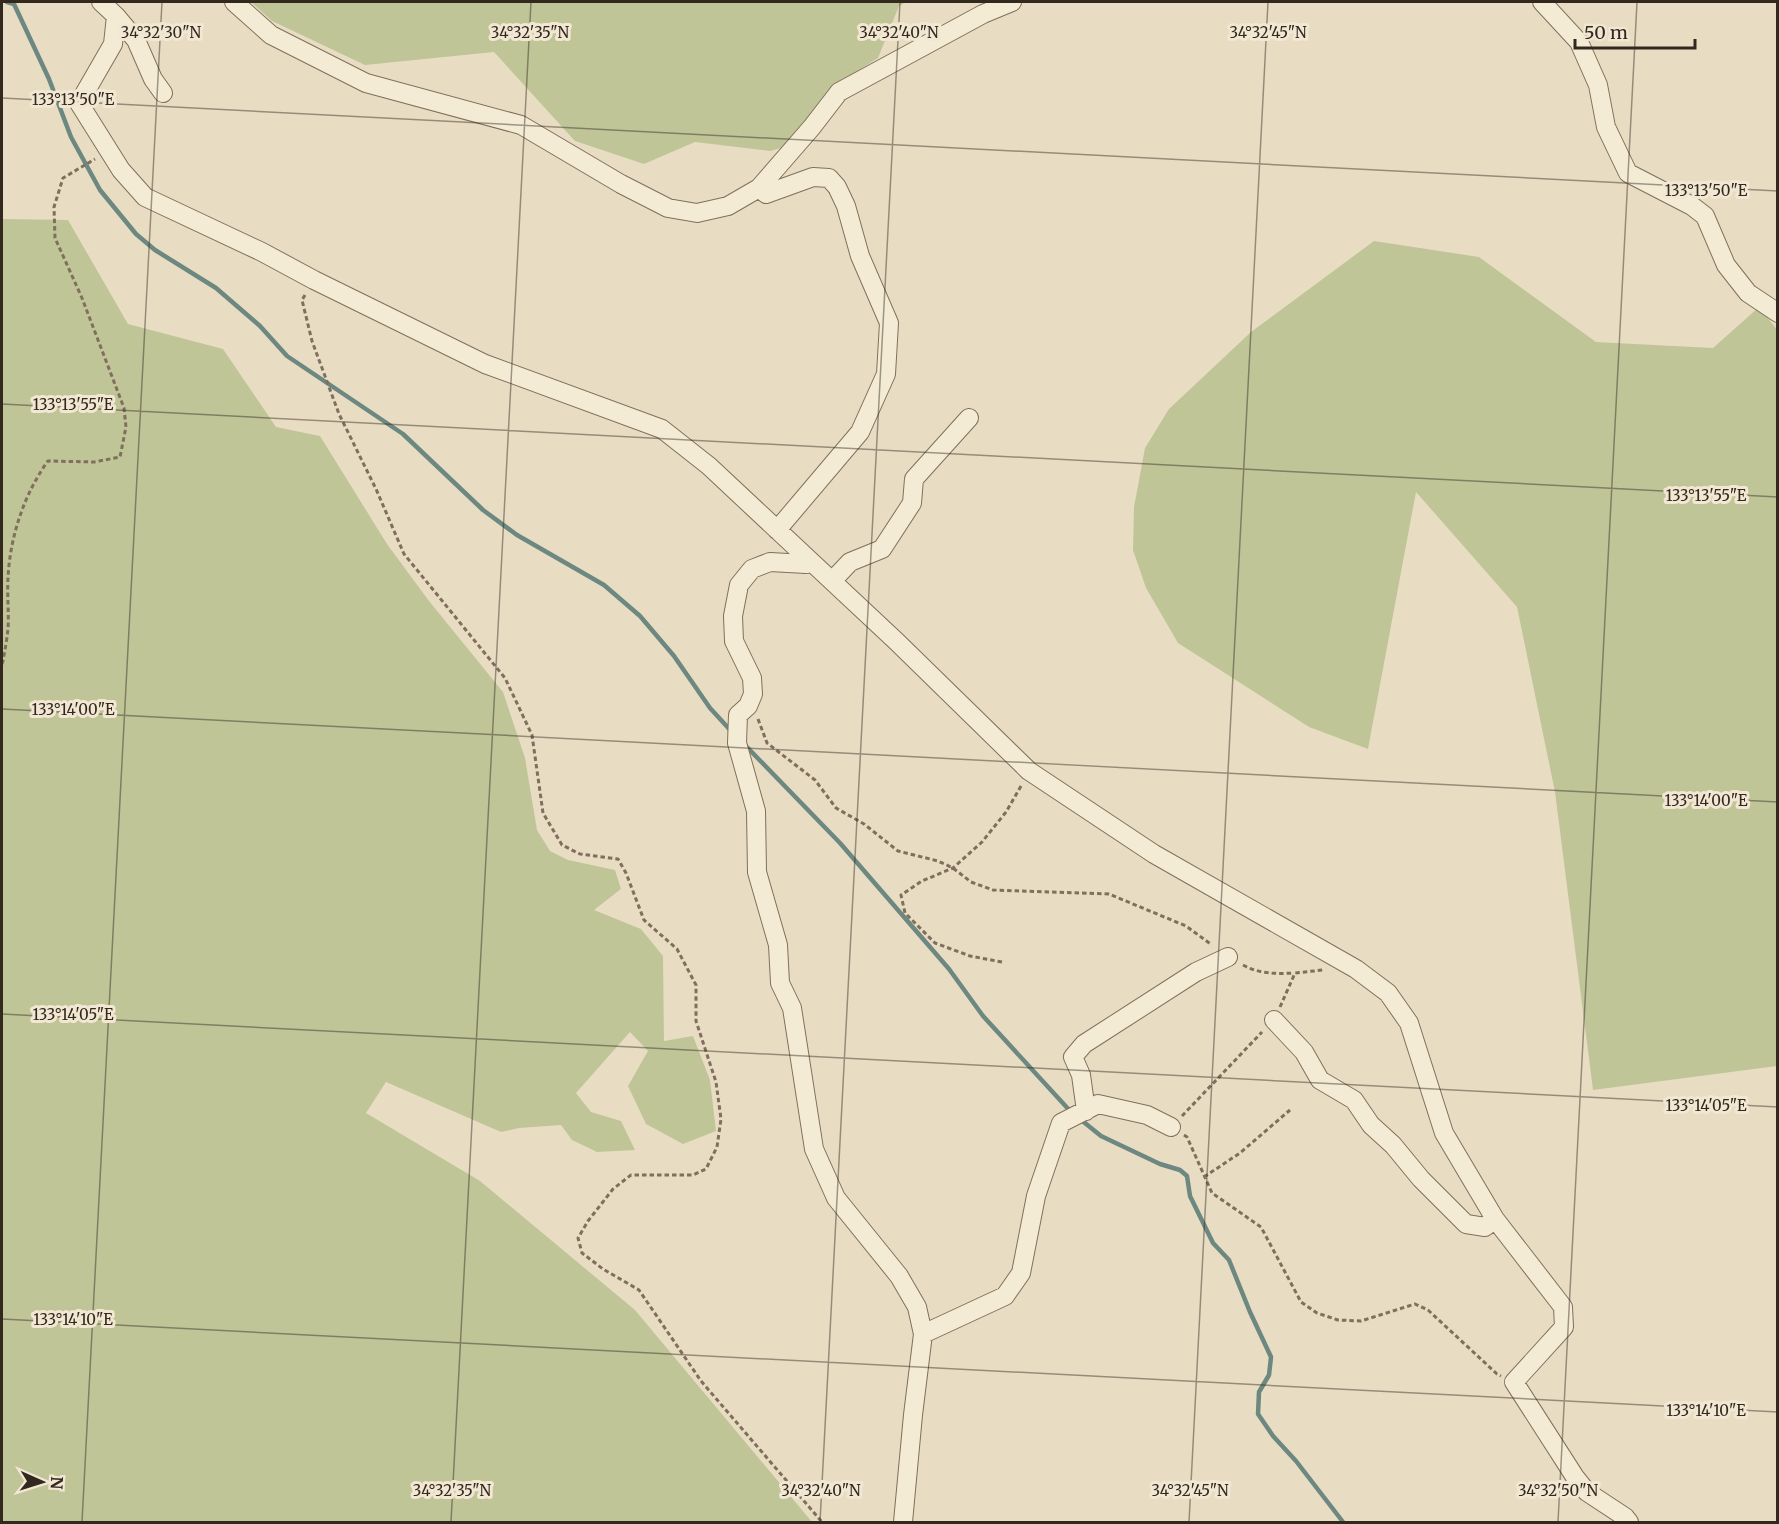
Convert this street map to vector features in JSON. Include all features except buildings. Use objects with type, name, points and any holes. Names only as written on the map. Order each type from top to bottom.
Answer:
[{"type":"street","points":[[101,2],[136,40],[153,79],[163,93]]},
{"type":"street","points":[[234,2],[271,35],[366,83],[521,125],[621,184],[668,208],[697,213],[728,206],[759,188],[812,127],[838,92],[983,14],[1012,2]]},
{"type":"street","points":[[1542,2],[1579,42],[1598,85],[1606,127],[1628,173],[1692,206],[1705,216],[1726,265],[1748,293],[1778,313]]},
{"type":"street","points":[[116,16],[113,44],[79,103],[121,170],[145,197],[262,252],[485,364],[662,429],[709,466],[896,641],[1029,771],[1154,854],[1356,969],[1388,993],[1410,1023],[1444,1133],[1495,1220],[1563,1306],[1564,1327],[1514,1382],[1587,1492],[1629,1522]]},
{"type":"street","points":[[759,188],[766,194],[813,177],[829,178],[837,187],[846,206],[860,256],[889,323],[886,374],[860,432],[777,530]]},
{"type":"street","points":[[832,581],[850,562],[882,549],[912,503],[914,479],[969,418]]},
{"type":"street","points":[[809,560],[806,564],[770,562],[752,569],[739,585],[733,616],[734,641],[752,678],[753,694],[748,706],[738,715],[738,743],[756,812],[757,872],[778,945],[780,983],[792,1008],[814,1149],[836,1198],[899,1275],[917,1307],[923,1334],[903,1522]]},
{"type":"street","points":[[1086,1111],[1082,1076],[1073,1057],[1084,1044],[1196,972],[1228,957]]},
{"type":"street","points":[[1274,1020],[1304,1052],[1320,1080],[1354,1100],[1371,1125],[1393,1145],[1421,1179],[1466,1224],[1485,1227],[1495,1220]]},
{"type":"street","points":[[923,1334],[1005,1296],[1022,1273],[1036,1196],[1061,1123],[1098,1104],[1147,1115],[1171,1127]]},
{"type":"path","points":[[2,664],[8,628],[8,577],[12,546],[25,501],[37,477],[48,461],[94,462],[120,457],[126,427],[124,408],[82,298],[55,238],[54,207],[63,178],[109,150]]},
{"type":"path","points":[[314,280],[302,300],[312,341],[339,414],[376,489],[404,554],[505,678],[532,735],[543,813],[562,845],[580,854],[618,859],[626,873],[644,920],[677,949],[696,985],[696,1021],[716,1082],[721,1119],[717,1147],[706,1169],[693,1175],[632,1175],[622,1182],[583,1229],[578,1238],[582,1253],[603,1269],[639,1290],[701,1381],[822,1522]]},
{"type":"path","points":[[748,706],[756,713],[767,743],[815,780],[836,808],[864,824],[898,851],[938,861],[953,868],[971,882],[993,890],[1109,894],[1186,926],[1228,957],[1253,971],[1278,974],[1327,969]]},
{"type":"path","points":[[1002,962],[970,956],[935,943],[905,914],[901,895],[922,881],[953,868],[982,842],[1006,812],[1029,771]]},
{"type":"path","points":[[1295,973],[1274,1020],[1171,1127],[1186,1137],[1212,1193],[1261,1227],[1301,1302],[1317,1312],[1338,1320],[1361,1321],[1415,1304],[1428,1310],[1497,1374],[1514,1382]]},
{"type":"path","points":[[1204,1177],[1240,1153],[1290,1110]]},
{"type":"green space","points":[[251,2],[906,2],[899,6],[878,58],[828,90],[785,147],[770,151],[695,142],[644,164],[575,141],[494,52],[365,65],[272,21]]},
{"type":"green space","points":[[2,219],[68,220],[128,324],[223,349],[276,427],[320,436],[387,544],[429,601],[503,692],[525,758],[537,830],[550,851],[568,860],[615,870],[621,889],[594,910],[641,929],[663,956],[664,1041],[693,1036],[710,1080],[716,1131],[683,1144],[646,1124],[628,1086],[648,1051],[630,1032],[576,1093],[591,1112],[621,1121],[635,1150],[597,1152],[572,1140],[561,1125],[519,1128],[501,1132],[386,1082],[366,1113],[480,1181],[635,1310],[812,1522],[2,1522]]},
{"type":"green space","points":[[1374,241],[1479,257],[1596,342],[1713,348],[1759,307],[1778,331],[1777,1066],[1593,1090],[1555,792],[1517,607],[1416,492],[1368,749],[1309,727],[1178,643],[1146,588],[1133,550],[1134,507],[1145,448],[1169,409],[1251,332]]},
{"type":"waterway","points":[[7,2],[14,4],[49,79],[71,137],[100,190],[136,234],[155,250],[216,288],[260,326],[287,356],[403,434],[483,510],[517,535],[604,585],[640,616],[674,656],[710,708],[732,732]]},
{"type":"waterway","points":[[744,744],[840,843],[949,969],[983,1016],[1071,1112]]},
{"type":"waterway","points":[[1080,1119],[1101,1136],[1160,1164],[1180,1170],[1187,1176],[1190,1196],[1213,1243],[1229,1260],[1271,1357],[1269,1375],[1259,1392],[1258,1414],[1273,1436],[1296,1461],[1343,1522]]}]
